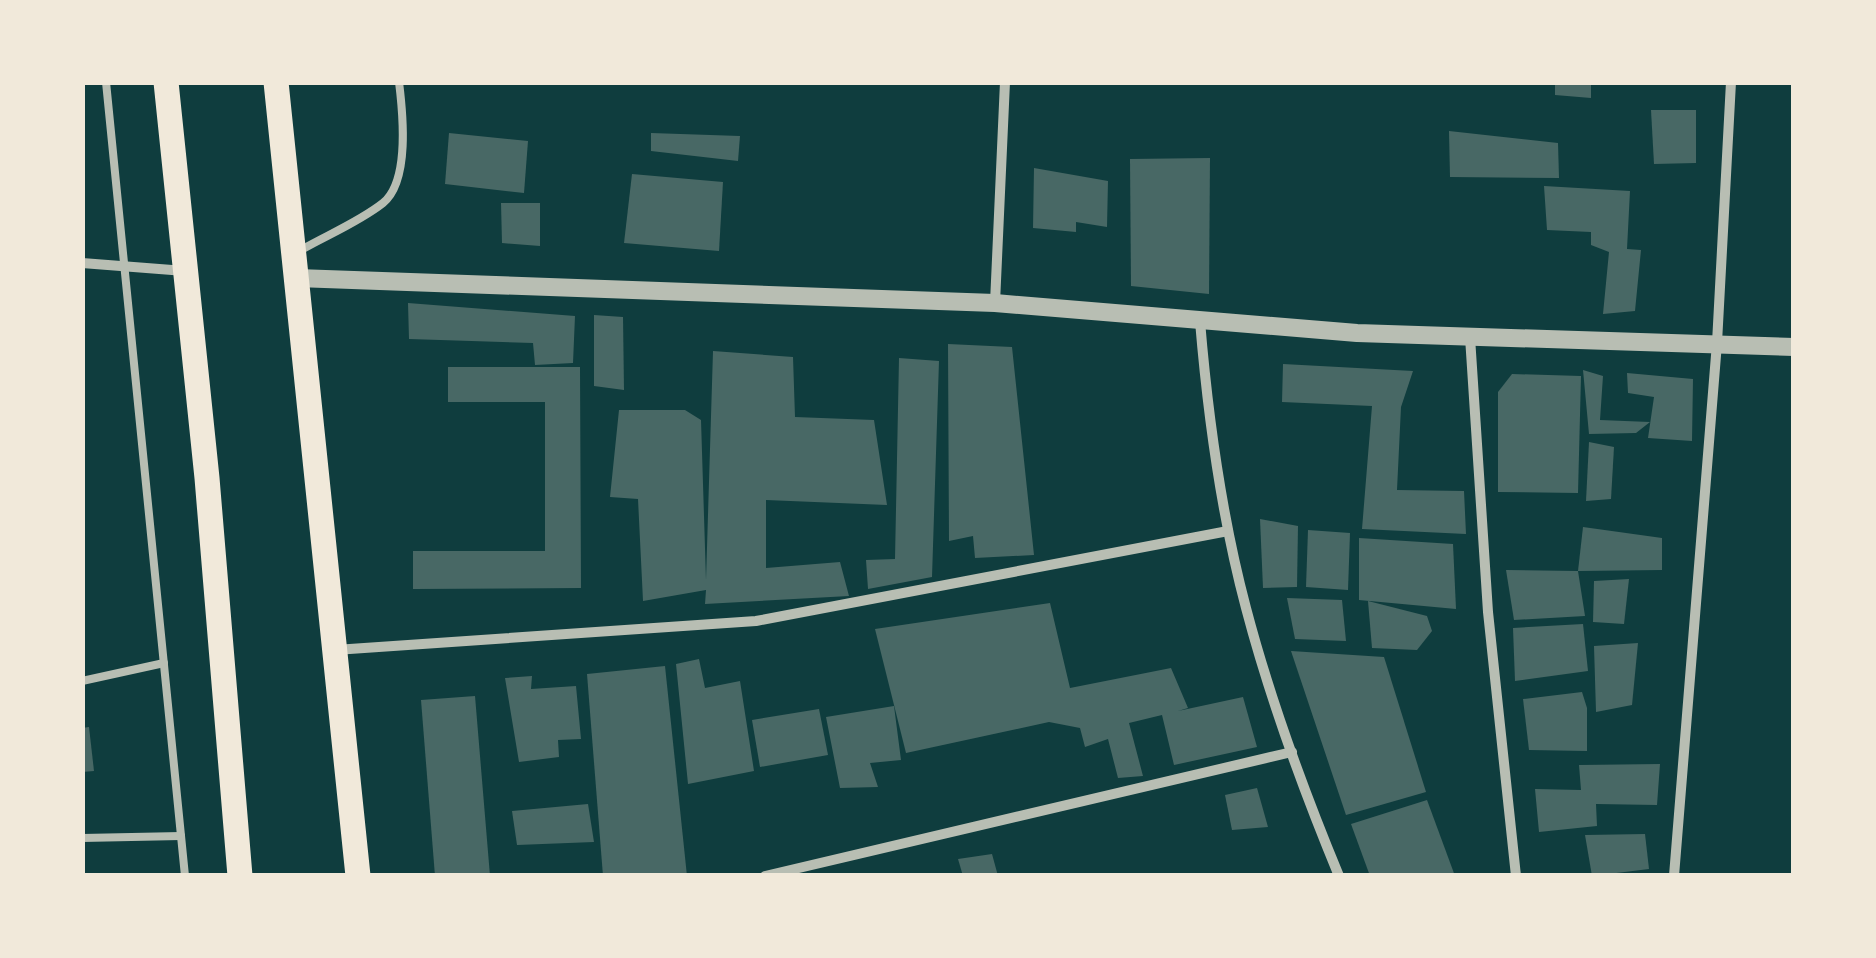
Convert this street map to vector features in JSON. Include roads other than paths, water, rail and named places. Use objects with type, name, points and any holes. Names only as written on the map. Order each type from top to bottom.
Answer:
[{"type":"highway","points":[[166,82],[207,478],[240,876]]},
{"type":"highway","points":[[276,82],[358,876]]},
{"type":"street","points":[[995,303],[1005,82]]},
{"type":"street","points":[[1674,876],[1717,343],[1731,82]]},
{"type":"street","points":[[82,263],[185,271]]},
{"type":"street","points":[[295,266],[995,303],[1200,321],[1470,337],[1794,347]]},
{"type":"street","points":[[1200,321],[1208,416],[1246,610],[1292,752],[1339,876]]},
{"type":"street","points":[[1470,337],[1488,612],[1516,876]]},
{"type":"street","points":[[335,650],[756,621],[1228,531]]},
{"type":"street","points":[[765,876],[1292,752]]},
{"type":"lane","points":[[106,82],[186,876]]},
{"type":"lane","points":[[295,266],[385,202],[399,178],[399,82]]},
{"type":"lane","points":[[82,681],[164,664]]},
{"type":"lane","points":[[82,838],[181,836]]}]
